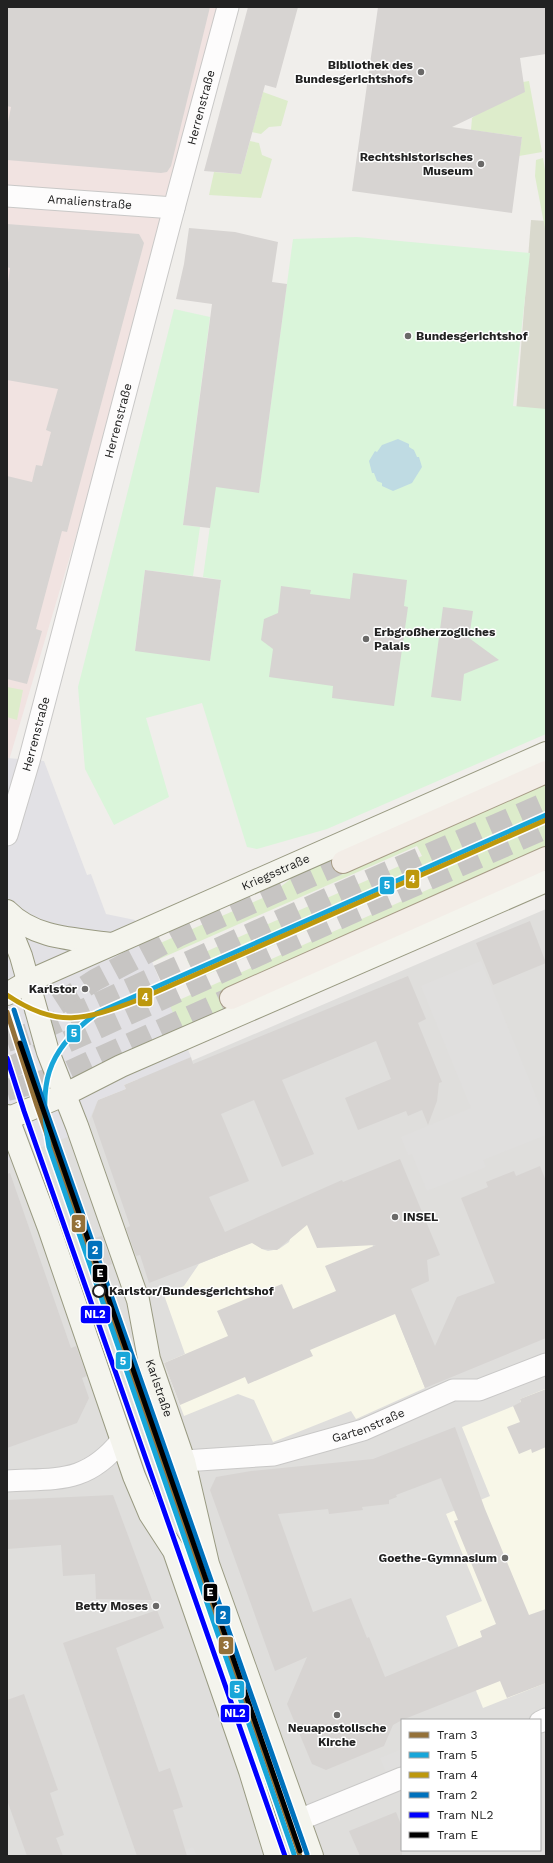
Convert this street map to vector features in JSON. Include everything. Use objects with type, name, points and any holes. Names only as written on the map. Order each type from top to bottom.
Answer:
[{"type":"main road","name":"Kriegsstraße","points":[[7,994],[29,981],[546,753]]},
{"type":"main road","points":[[343,862],[546,772]]},
{"type":"main road","points":[[231,998],[546,858]]},
{"type":"main road","points":[[276,1856],[250,1771],[174,1551],[150,1514],[121,1441],[49,1228],[7,1118],[66,1094],[121,1066],[546,881]]},
{"type":"main road","points":[[7,911],[27,926],[47,934],[112,944]]},
{"type":"main road","name":"Karlstraße","points":[[7,921],[29,981],[48,1052],[66,1094],[138,1300],[149,1359],[184,1461],[208,1564],[312,1856]]},
{"type":"street","name":"Herrenstraße","points":[[7,835],[29,761],[228,7]]},
{"type":"street","name":"Amalienstraße","points":[[7,196],[174,208]]},
{"type":"street","name":"Gartenstraße","points":[[184,1461],[274,1455],[364,1430],[454,1390],[479,1390],[546,1364]]},
{"type":"street","points":[[7,1481],[70,1477],[99,1464],[109,1456],[121,1441]]},
{"type":"street","points":[[299,1820],[401,1778]]},
{"type":"shaded area","points":[[7,7],[228,7],[174,208],[7,767]]},
{"type":"shaded area","points":[[531,220],[546,221],[546,520],[508,515]]},
{"type":"shaded area","name":"Karlstor","points":[[7,758],[44,761],[87,875],[91,874],[106,914],[135,920],[191,1057],[140,1083],[138,1079],[124,1085],[126,1089],[98,1100],[85,1130],[7,1161]]},
{"type":"shaded area","points":[[546,909],[546,1856],[7,1856],[7,1140]]},
{"type":"shaded area","points":[[481,961],[546,1121],[546,1135],[483,1160],[486,1167],[427,1191],[412,1154],[408,1155],[401,1137],[471,1108],[421,986]]},
{"type":"shaded area","points":[[354,1201],[378,1258],[401,1328],[425,1388],[356,1419],[351,1411],[273,1442],[254,1400],[238,1394],[184,1416],[164,1363],[185,1354],[164,1295],[184,1286],[199,1264],[255,1241],[258,1246],[268,1251],[279,1249],[289,1242],[293,1231]]},
{"type":"shaded area","name":"Goethe-Gymnasium","points":[[545,1389],[546,1683],[483,1708],[446,1616],[482,1601],[446,1514],[490,1496],[462,1427],[521,1403],[520,1399]]},
{"type":"shaded area","points":[[401,1749],[401,1765],[386,1772],[380,1758]]},
{"type":"shaded area","points":[[193,1847],[197,1856],[168,1856]]},
{"type":"green space","points":[[529,81],[542,152],[519,156],[522,137],[471,130],[472,118],[523,82]]},
{"type":"green space","points":[[263,92],[288,101],[281,126],[269,127],[261,134],[252,132]]},
{"type":"green space","points":[[250,141],[259,143],[262,155],[272,159],[261,198],[209,195],[214,172],[241,174]]},
{"type":"green space","points":[[543,158],[546,176],[546,234],[535,176],[536,160]]},
{"type":"green space","points":[[357,237],[530,253],[513,406],[546,409],[546,734],[327,829],[257,849],[247,847],[202,703],[146,718],[169,797],[114,825],[85,769],[78,687],[174,309],[210,317],[183,525],[200,527],[193,576],[145,570],[135,650],[210,661],[221,580],[203,577],[218,468],[232,489],[259,492],[293,239]]},
{"type":"green space","points":[[7,687],[23,690],[17,720],[7,717]]},
{"type":"green space","points":[[546,783],[546,847],[225,988],[234,1009],[116,1059],[161,1008],[436,886],[431,875],[197,979],[187,960],[422,856],[417,846],[148,964],[83,977],[265,897],[306,867]]},
{"type":"water","points":[[398,439],[409,444],[409,447],[414,450],[417,457],[419,457],[422,467],[412,483],[393,491],[382,486],[382,483],[377,481],[374,473],[372,473],[369,461],[375,451],[377,452],[382,445]]},
{"type":"building","points":[[7,7],[210,7],[171,166],[167,172],[161,173],[7,160],[7,127],[11,107],[7,106]]},
{"type":"building","points":[[248,7],[298,7],[276,88],[265,85],[241,174],[204,171]]},
{"type":"building","points":[[378,7],[546,7],[546,54],[520,58],[525,92],[452,127],[522,137],[512,213],[352,191]]},
{"type":"building","points":[[7,224],[139,234],[144,243],[67,532],[62,531],[36,629],[42,631],[27,684],[7,679],[7,476],[32,482],[36,465],[42,466],[51,432],[46,430],[58,389],[7,380],[7,290],[10,268],[7,267]]},
{"type":"building","points":[[189,228],[235,232],[278,242],[272,282],[287,284],[259,493],[216,487],[210,528],[183,525],[212,304],[176,299],[184,264]]},
{"type":"building","points":[[145,570],[221,580],[210,661],[135,651]]},
{"type":"building","name":"Erbgroßherzogliches Palais","points":[[353,573],[407,580],[404,606],[408,607],[394,706],[332,698],[333,686],[269,677],[273,649],[261,640],[264,619],[278,613],[281,586],[311,590],[310,594],[350,599]]},
{"type":"building","points":[[443,607],[473,611],[469,638],[499,660],[464,674],[461,701],[431,697]]},
{"type":"building","points":[[530,921],[546,963],[493,985],[476,943]]},
{"type":"building","points":[[408,976],[426,1019],[418,1023],[442,1082],[439,1083],[437,1101],[428,1125],[422,1110],[408,1116],[406,1111],[358,1130],[345,1098],[391,1079],[376,1041],[282,1080],[314,1154],[282,1167],[254,1100],[221,1114],[249,1181],[209,1197],[225,1232],[342,1180],[343,1182],[400,1159],[440,1255],[427,1260],[429,1281],[411,1289],[435,1346],[457,1297],[495,1283],[461,1198],[488,1187],[486,1182],[514,1171],[516,1176],[540,1166],[546,1181],[546,1338],[425,1388],[395,1314],[310,1350],[313,1356],[248,1384],[245,1377],[180,1405],[164,1363],[228,1336],[217,1311],[282,1284],[293,1309],[336,1291],[325,1266],[376,1245],[317,1248],[307,1225],[277,1250],[262,1249],[252,1243],[149,1283],[140,1255],[136,1256],[126,1228],[130,1226],[92,1116],[98,1100],[126,1089],[124,1085],[191,1057],[193,1064]]},
{"type":"building","points":[[10,1173],[71,1348],[76,1346],[87,1376],[82,1378],[89,1398],[77,1423],[7,1448],[7,1174]]},
{"type":"building","points":[[102,1236],[112,1264],[104,1267],[94,1238]]},
{"type":"building","points":[[546,1389],[546,1447],[532,1453],[531,1449],[519,1454],[507,1427],[520,1422],[513,1406],[521,1402],[520,1399]]},
{"type":"building","points":[[455,1427],[485,1509],[529,1615],[546,1609],[546,1683],[507,1698],[500,1681],[405,1719],[401,1719],[401,1721],[393,1725],[384,1746],[326,1770],[312,1764],[287,1704],[307,1657],[275,1671],[210,1490],[216,1477],[251,1471],[373,1459]],"holes":[[[441,1478],[458,1520],[454,1521],[496,1624],[480,1631],[482,1637],[385,1677],[351,1598],[313,1612],[278,1514],[328,1509],[329,1514],[363,1510],[362,1507],[389,1504],[389,1500],[397,1497],[396,1495]]]},
{"type":"building","points":[[113,1495],[152,1600],[96,1599],[95,1574],[63,1576],[61,1545],[7,1549],[7,1500]]},
{"type":"building","points":[[157,1610],[164,1628],[116,1648],[159,1772],[170,1768],[183,1807],[173,1810],[187,1856],[137,1856],[63,1643]]},
{"type":"building","points":[[24,1694],[58,1790],[50,1793],[64,1835],[56,1838],[63,1856],[27,1856],[7,1800],[7,1700]]},
{"type":"building","points":[[396,1812],[401,1824],[402,1856],[360,1856],[349,1831]]},
{"type":"tunnel","points":[[7,1041],[35,1032],[338,894],[546,803]]},
{"type":"tunnel","points":[[7,1069],[347,915],[546,828]]},
{"type":"tunnel","points":[[30,1022],[95,980],[178,936],[343,862]]},
{"type":"tunnel","points":[[7,1090],[55,1078],[231,998]]},
{"type":"tram line","name":"5","points":[[294,1854],[49,1147],[45,1106],[49,1071],[56,1056],[66,1041],[97,1013],[546,815]]},
{"type":"tram line","name":"4","points":[[7,995],[25,1006],[41,1013],[56,1017],[71,1018],[86,1016],[119,1007],[138,1000],[546,820]]},
{"type":"tram line","name":"2","points":[[14,1010],[44,1104],[307,1854]]},
{"type":"tram line","name":"3","points":[[7,1012],[37,1106],[300,1856]]},
{"type":"tram line","name":"E","points":[[20,1043],[300,1851]]},
{"type":"tram line","name":"NL2","points":[[7,1058],[24,1111],[285,1856]]},
{"type":"place","name":"Bibliothek des Bundesgerichtshofs","points":[[421,72]]},
{"type":"place","name":"Rechtshistorisches Museum","points":[[481,164]]},
{"type":"place","name":"Bundesgerichtshof","points":[[408,336]]},
{"type":"place","name":"Erbgroßherzogliches Palais","points":[[366,639]]},
{"type":"place","name":"Karlstor","points":[[85,989]]},
{"type":"place","name":"INSEL","points":[[395,1217]]},
{"type":"place","name":"Karlstor/Bundesgerichtshof","points":[[99,1291]]},
{"type":"place","name":"Goethe-Gymnasium","points":[[505,1558]]},
{"type":"place","name":"Betty Moses","points":[[156,1606]]},
{"type":"place","name":"Neuapostolische Kirche","points":[[337,1715]]}]
